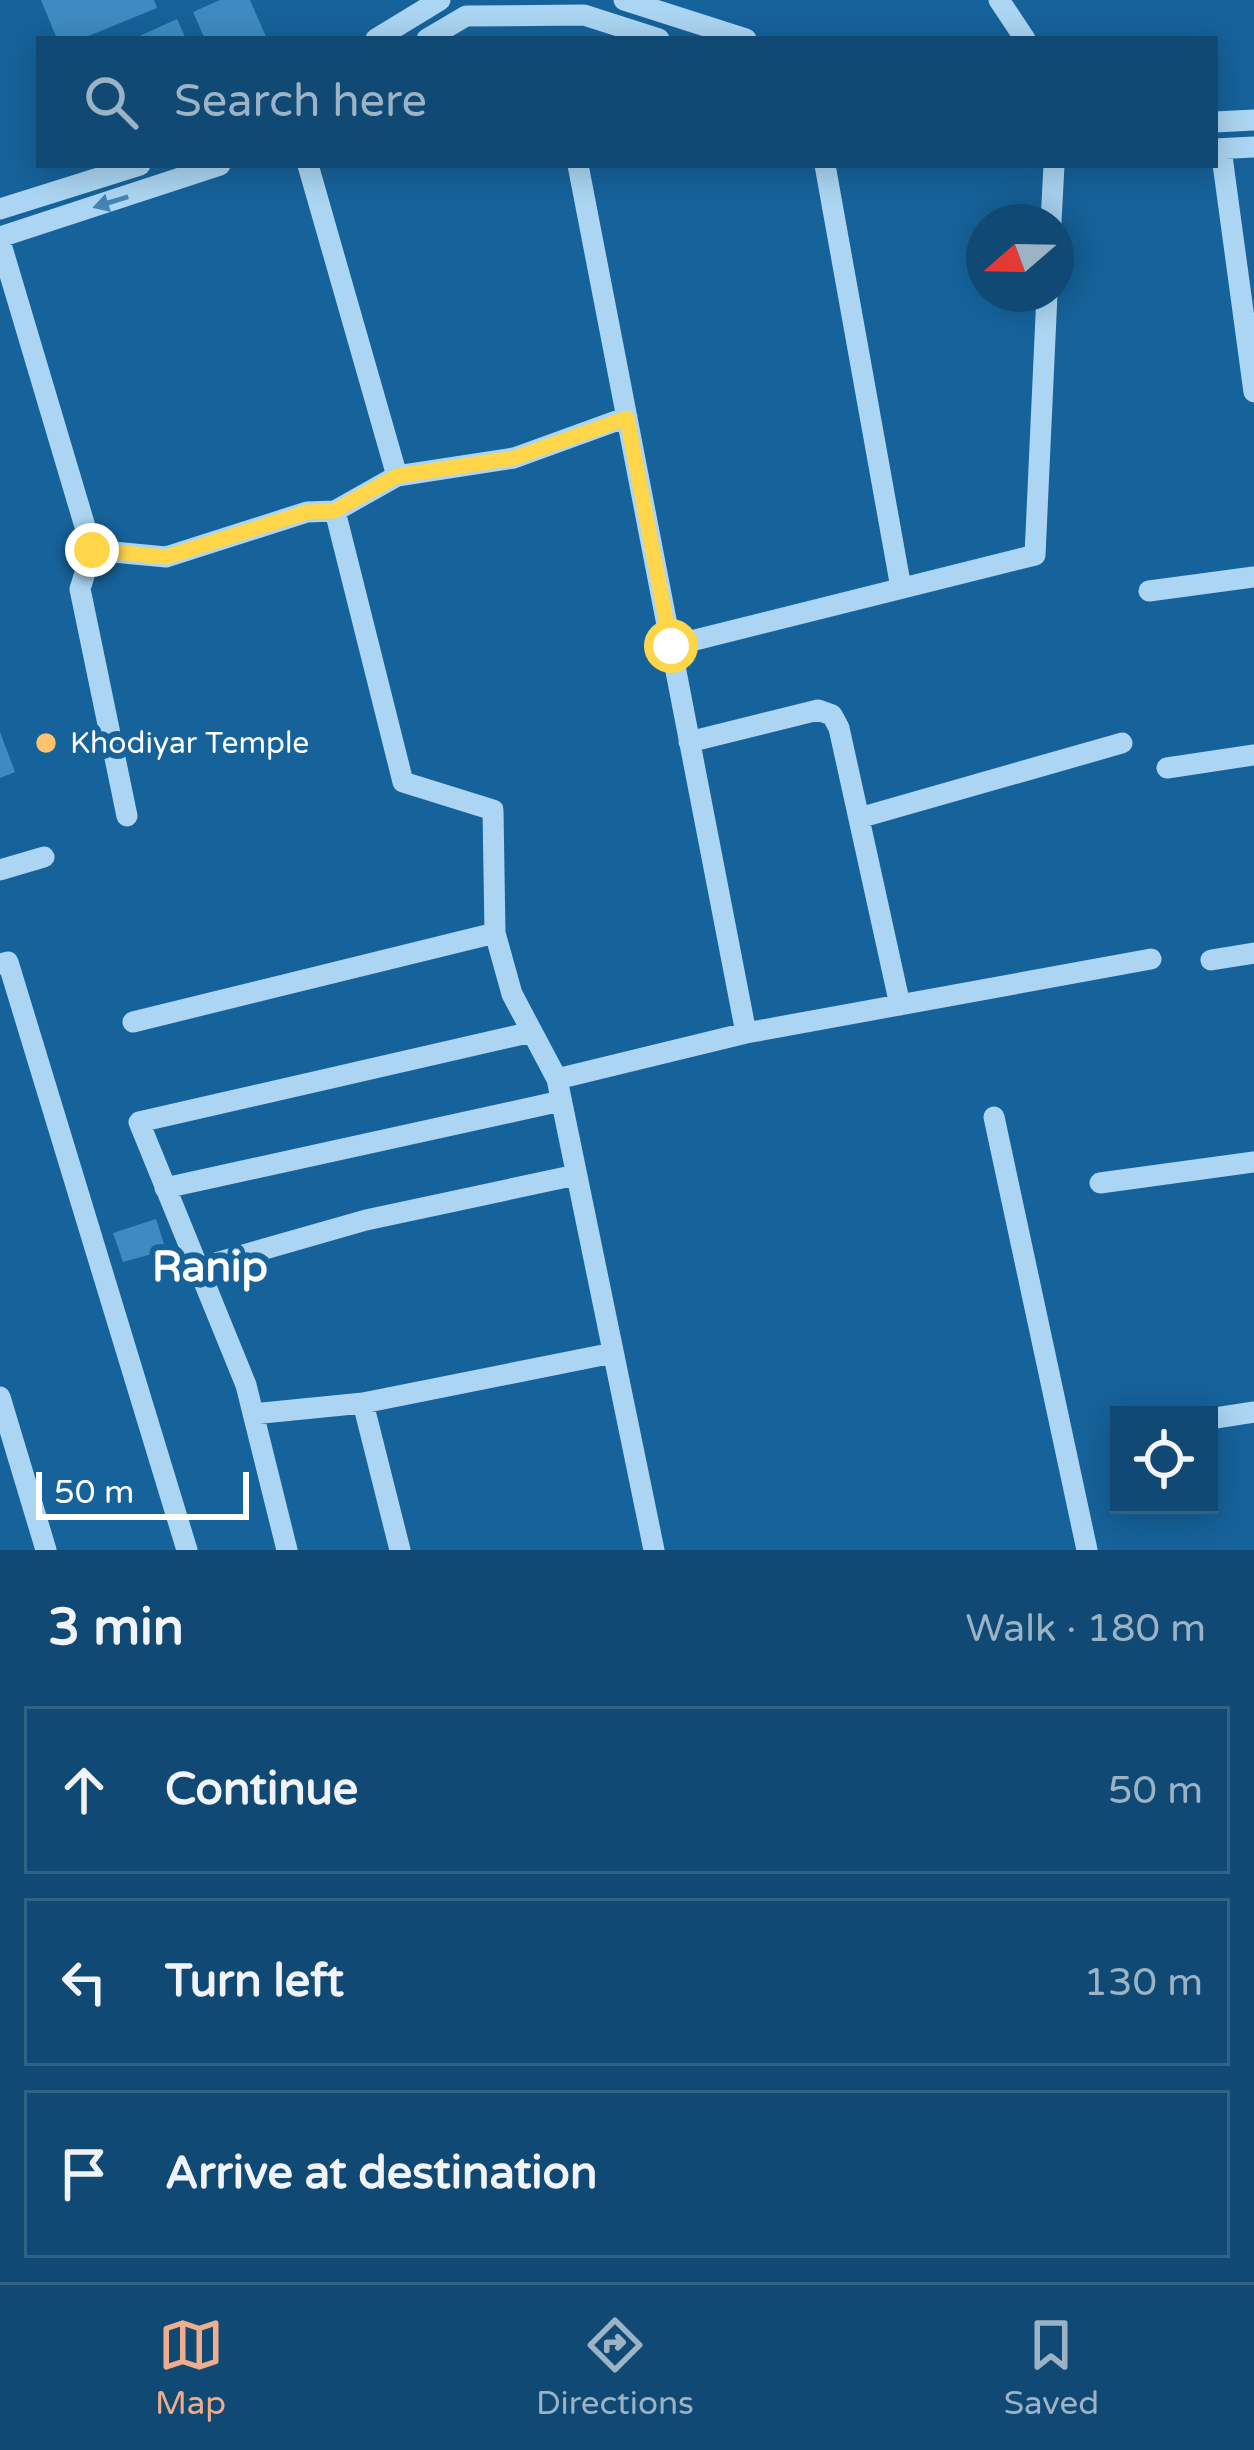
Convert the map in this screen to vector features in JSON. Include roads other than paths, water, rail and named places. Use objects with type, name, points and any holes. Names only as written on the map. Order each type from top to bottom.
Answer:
[{"type":"street","points":[[381,36],[440,0]]},
{"type":"street","points":[[624,0],[737,36]]},
{"type":"street","points":[[999,0],[1023,36]]},
{"type":"street","points":[[549,15],[553,36]]},
{"type":"street","points":[[432,36],[466,16],[549,15],[584,15],[650,36]]},
{"type":"street","points":[[1218,122],[1254,120]]},
{"type":"street","points":[[1254,147],[1218,149],[1254,392]]},
{"type":"street","points":[[0,209],[130,168]]},
{"type":"street","points":[[127,816],[80,590],[92,550],[0,239],[211,168]]},
{"type":"street","points":[[309,168],[397,476]]},
{"type":"street","points":[[579,168],[746,1033]]},
{"type":"street","points":[[826,168],[901,588]]},
{"type":"street","points":[[1052,204],[1054,168]]},
{"type":"street","points":[[671,646],[1035,555],[1046,312]]},
{"type":"street","points":[[92,550],[166,557],[307,512],[334,511],[397,476],[514,458],[627,418]]},
{"type":"street","points":[[334,511],[403,782],[493,810],[495,933],[512,994],[559,1090],[653,1550]]},
{"type":"street","points":[[1149,591],[1254,577]]},
{"type":"street","points":[[689,742],[818,710],[832,715],[839,728],[900,1005]]},
{"type":"street","points":[[859,818],[1122,742]]},
{"type":"street","points":[[1167,768],[1254,755]]},
{"type":"street","points":[[0,870],[44,857]]},
{"type":"street","points":[[133,1022],[495,933]]},
{"type":"street","points":[[1211,960],[1254,953]]},
{"type":"street","points":[[165,1188],[559,1090],[746,1033],[1151,959]]},
{"type":"street","points":[[0,964],[8,962],[188,1550]]},
{"type":"street","points":[[287,1550],[246,1385],[139,1122],[532,1032]]},
{"type":"street","points":[[994,1117],[1087,1550]]},
{"type":"street","points":[[1100,1183],[1254,1162]]},
{"type":"street","points":[[198,1268],[366,1220],[576,1175]]},
{"type":"street","points":[[253,1414],[363,1403],[613,1353]]},
{"type":"street","points":[[0,1397],[46,1550]]},
{"type":"street","points":[[363,1403],[400,1550]]},
{"type":"street","points":[[1218,1418],[1254,1412]]},
{"type":"place","name":"Khodiyar Temple","points":[[46,743]]},
{"type":"district","name":"Ranip","points":[[210,1266]]}]
